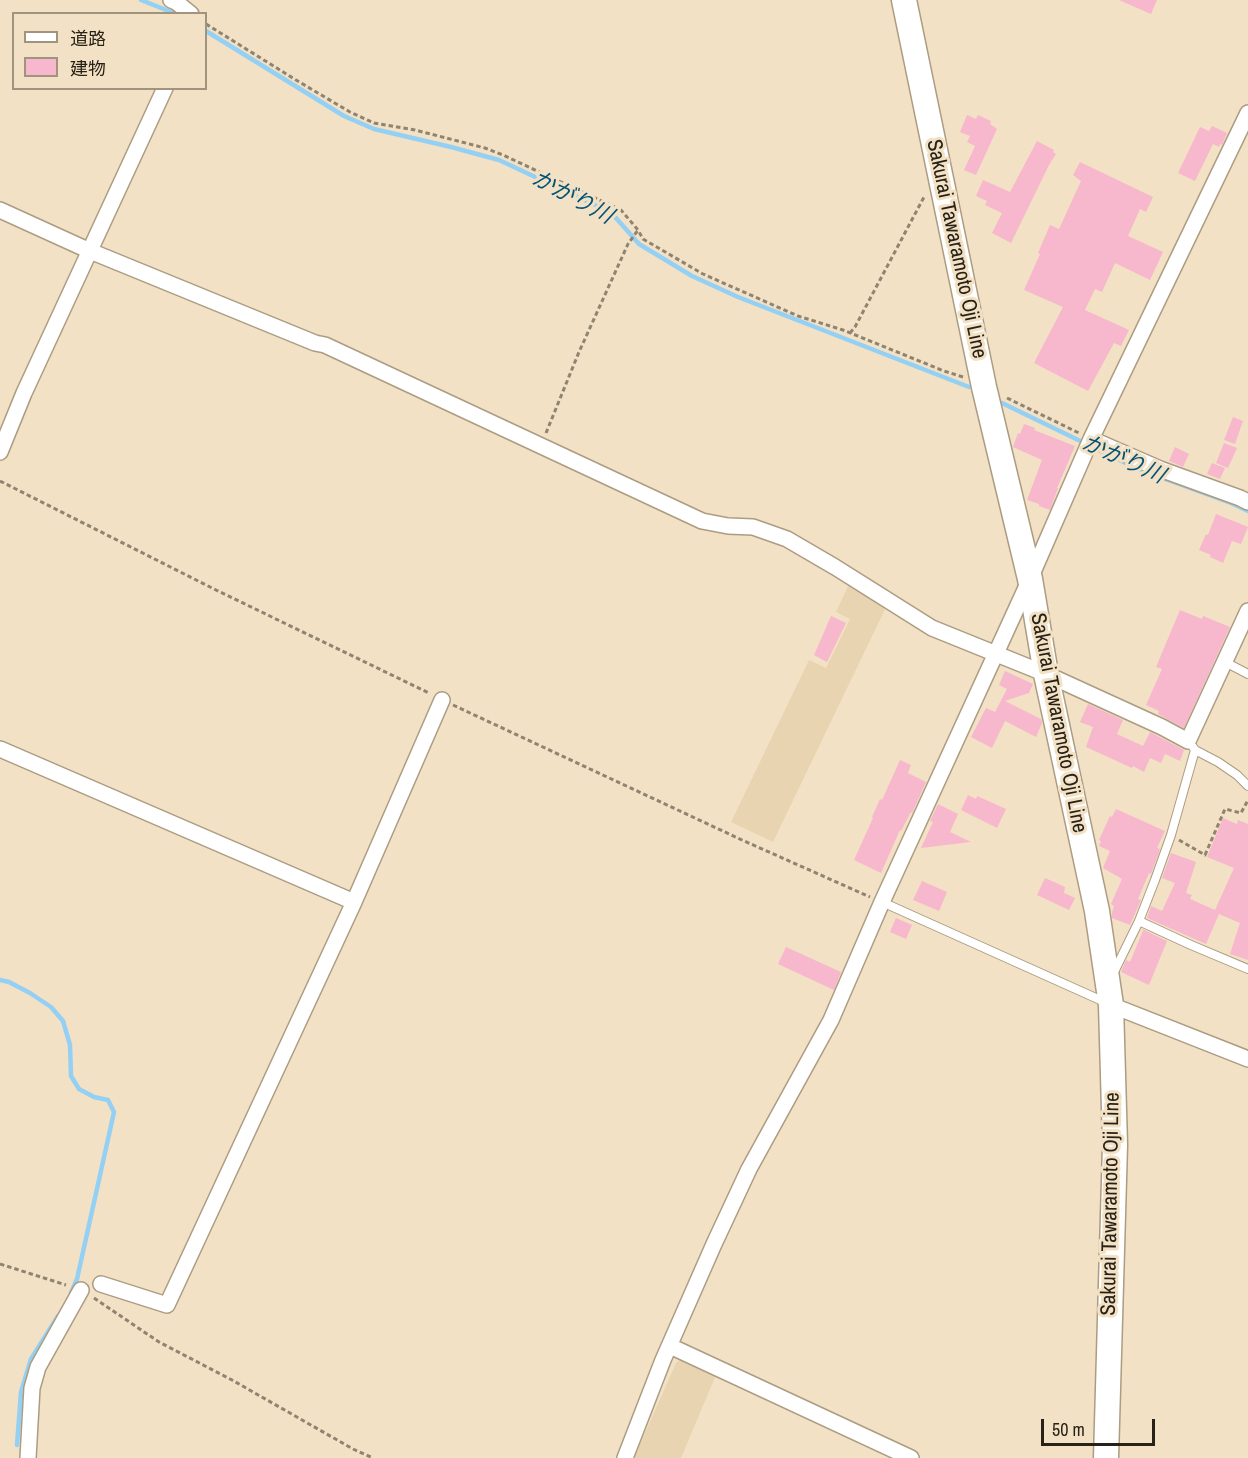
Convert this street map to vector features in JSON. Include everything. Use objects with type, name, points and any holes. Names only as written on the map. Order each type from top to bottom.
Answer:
[{"type":"main road","name":"Sakurai Tawaramoto Oji Line","points":[[904,0],[984,387],[1030,579],[1046,674],[1097,911],[1110,995],[1115,1145],[1106,1458]]},
{"type":"street","points":[[171,0],[188,12]]},
{"type":"street","points":[[0,452],[24,393],[164,90]]},
{"type":"street","points":[[625,1458],[714,1244],[749,1169],[831,1020],[882,902],[1030,579],[1091,438],[1248,113]]},
{"type":"street","points":[[0,210],[315,344],[325,345],[702,521],[728,526],[753,527],[787,539],[932,628],[1046,674],[1162,728],[1192,746],[1248,611]]},
{"type":"street","points":[[1091,438],[1160,469],[1248,502]]},
{"type":"street","points":[[101,1284],[167,1305],[354,902],[442,700]]},
{"type":"street","points":[[0,749],[354,902]]},
{"type":"street","points":[[1110,995],[1248,1059]]},
{"type":"street","points":[[28,1458],[32,1388],[38,1367],[74,1288]]},
{"type":"street","points":[[670,1346],[910,1458]]},
{"type":"lane","points":[[1225,662],[1248,674]]},
{"type":"lane","points":[[882,902],[1110,995],[1171,835],[1192,746],[1237,775],[1248,786]]},
{"type":"lane","points":[[1139,921],[1248,969]]},
{"type":"path","points":[[207,25],[350,112],[374,123],[414,130],[485,148],[621,210],[644,238],[703,274],[798,316],[850,333],[944,371],[970,379],[1091,438]]},
{"type":"path","points":[[850,333],[939,169]]},
{"type":"path","points":[[546,447],[544,437],[579,352],[628,244],[639,230]]},
{"type":"path","points":[[0,481],[442,700],[742,840],[882,902]]},
{"type":"path","points":[[1171,835],[1204,855],[1225,809],[1241,813],[1248,800]]},
{"type":"path","points":[[0,1264],[74,1288],[159,1342],[373,1458]]},
{"type":"shaded area","points":[[850,582],[889,601],[773,842],[731,822],[809,660],[826,668],[850,619],[836,612]]},
{"type":"shaded area","points":[[682,1359],[716,1375],[681,1458],[634,1458],[676,1363]]},
{"type":"building","points":[[1119,0],[1157,0],[1151,14]]},
{"type":"building","points":[[967,115],[976,119],[978,115],[991,121],[990,124],[997,129],[976,175],[964,170],[975,146],[967,142],[970,136],[960,132]]},
{"type":"building","points":[[1212,126],[1227,133],[1222,145],[1220,144],[1219,147],[1213,144],[1195,181],[1178,173],[1200,127],[1209,131]]},
{"type":"building","points":[[1037,141],[1054,150],[1056,154],[1011,243],[992,233],[1002,213],[985,205],[987,201],[976,196],[983,180],[1010,192]]},
{"type":"building","points":[[1080,162],[1153,197],[1146,212],[1140,209],[1128,236],[1163,252],[1150,280],[1115,263],[1102,292],[1095,289],[1085,310],[1129,330],[1121,346],[1114,343],[1088,391],[1034,363],[1063,307],[1024,290],[1050,225],[1059,229],[1081,181],[1073,175]]},
{"type":"building","points":[[1233,417],[1243,421],[1235,444],[1224,440]]},
{"type":"building","points":[[1024,424],[1075,446],[1050,510],[1027,500],[1042,460],[1013,447]]},
{"type":"building","points":[[1224,443],[1237,448],[1228,468],[1216,463]]},
{"type":"building","points":[[1175,447],[1189,454],[1183,467],[1169,461]]},
{"type":"building","points":[[1212,463],[1225,468],[1220,479],[1207,474]]},
{"type":"building","points":[[1216,514],[1248,527],[1241,544],[1232,541],[1223,563],[1199,550]]},
{"type":"building","points":[[1180,610],[1230,627],[1184,728],[1146,705],[1162,669],[1156,667]]},
{"type":"building","points":[[831,616],[846,623],[827,662],[814,655]]},
{"type":"building","points":[[1005,671],[1033,684],[1029,693],[1005,701],[1041,719],[1042,723],[1036,737],[1005,721],[992,748],[971,737],[986,708],[995,712],[1007,689],[999,685]]},
{"type":"building","points":[[1088,704],[1123,720],[1117,734],[1143,746],[1150,732],[1184,750],[1180,761],[1165,754],[1161,763],[1150,758],[1144,772],[1086,747],[1093,727],[1080,722]]},
{"type":"building","points":[[900,760],[911,765],[908,773],[926,782],[912,813],[900,830],[881,873],[854,860],[880,799],[882,800]]},
{"type":"building","points":[[968,795],[976,799],[977,796],[1006,809],[997,828],[961,810]]},
{"type":"building","points":[[938,804],[958,814],[950,832],[971,842],[921,848],[933,822],[930,821]]},
{"type":"building","points":[[1116,809],[1165,831],[1157,848],[1160,849],[1151,874],[1149,873],[1138,899],[1141,900],[1130,925],[1112,918],[1114,906],[1111,904],[1122,879],[1103,868],[1110,851],[1099,846],[1101,841],[1099,840],[1110,816],[1112,817]]},
{"type":"building","points":[[1223,818],[1237,824],[1238,820],[1248,824],[1248,960],[1230,954],[1240,923],[1219,914],[1206,944],[1147,918],[1151,906],[1162,911],[1175,883],[1162,878],[1171,853],[1196,862],[1186,893],[1192,895],[1190,899],[1215,910],[1234,868],[1207,857]]},
{"type":"building","points":[[1045,878],[1065,887],[1064,893],[1075,898],[1069,910],[1037,895]]},
{"type":"building","points":[[922,881],[947,892],[939,911],[913,900]]},
{"type":"building","points":[[896,918],[912,925],[906,939],[890,932]]},
{"type":"building","points":[[1142,929],[1167,941],[1149,985],[1121,972],[1126,960],[1130,962]]},
{"type":"building","points":[[786,947],[841,972],[834,990],[778,964]]},
{"type":"waterway","name":"かがり川","points":[[141,0],[171,12]]},
{"type":"waterway","name":"かがり川","points":[[207,32],[344,116],[374,129],[499,160],[597,206],[616,218],[639,244],[692,276],[738,297],[969,387]]},
{"type":"waterway","name":"かがり川","points":[[1002,403],[1138,469],[1248,511]]},
{"type":"waterway","points":[[0,980],[30,993],[51,1007],[63,1021],[70,1045],[71,1076],[79,1089],[94,1097],[108,1100],[114,1112],[77,1279],[71,1293]]},
{"type":"waterway","points":[[17,1445],[21,1392],[31,1359],[58,1316]]}]
